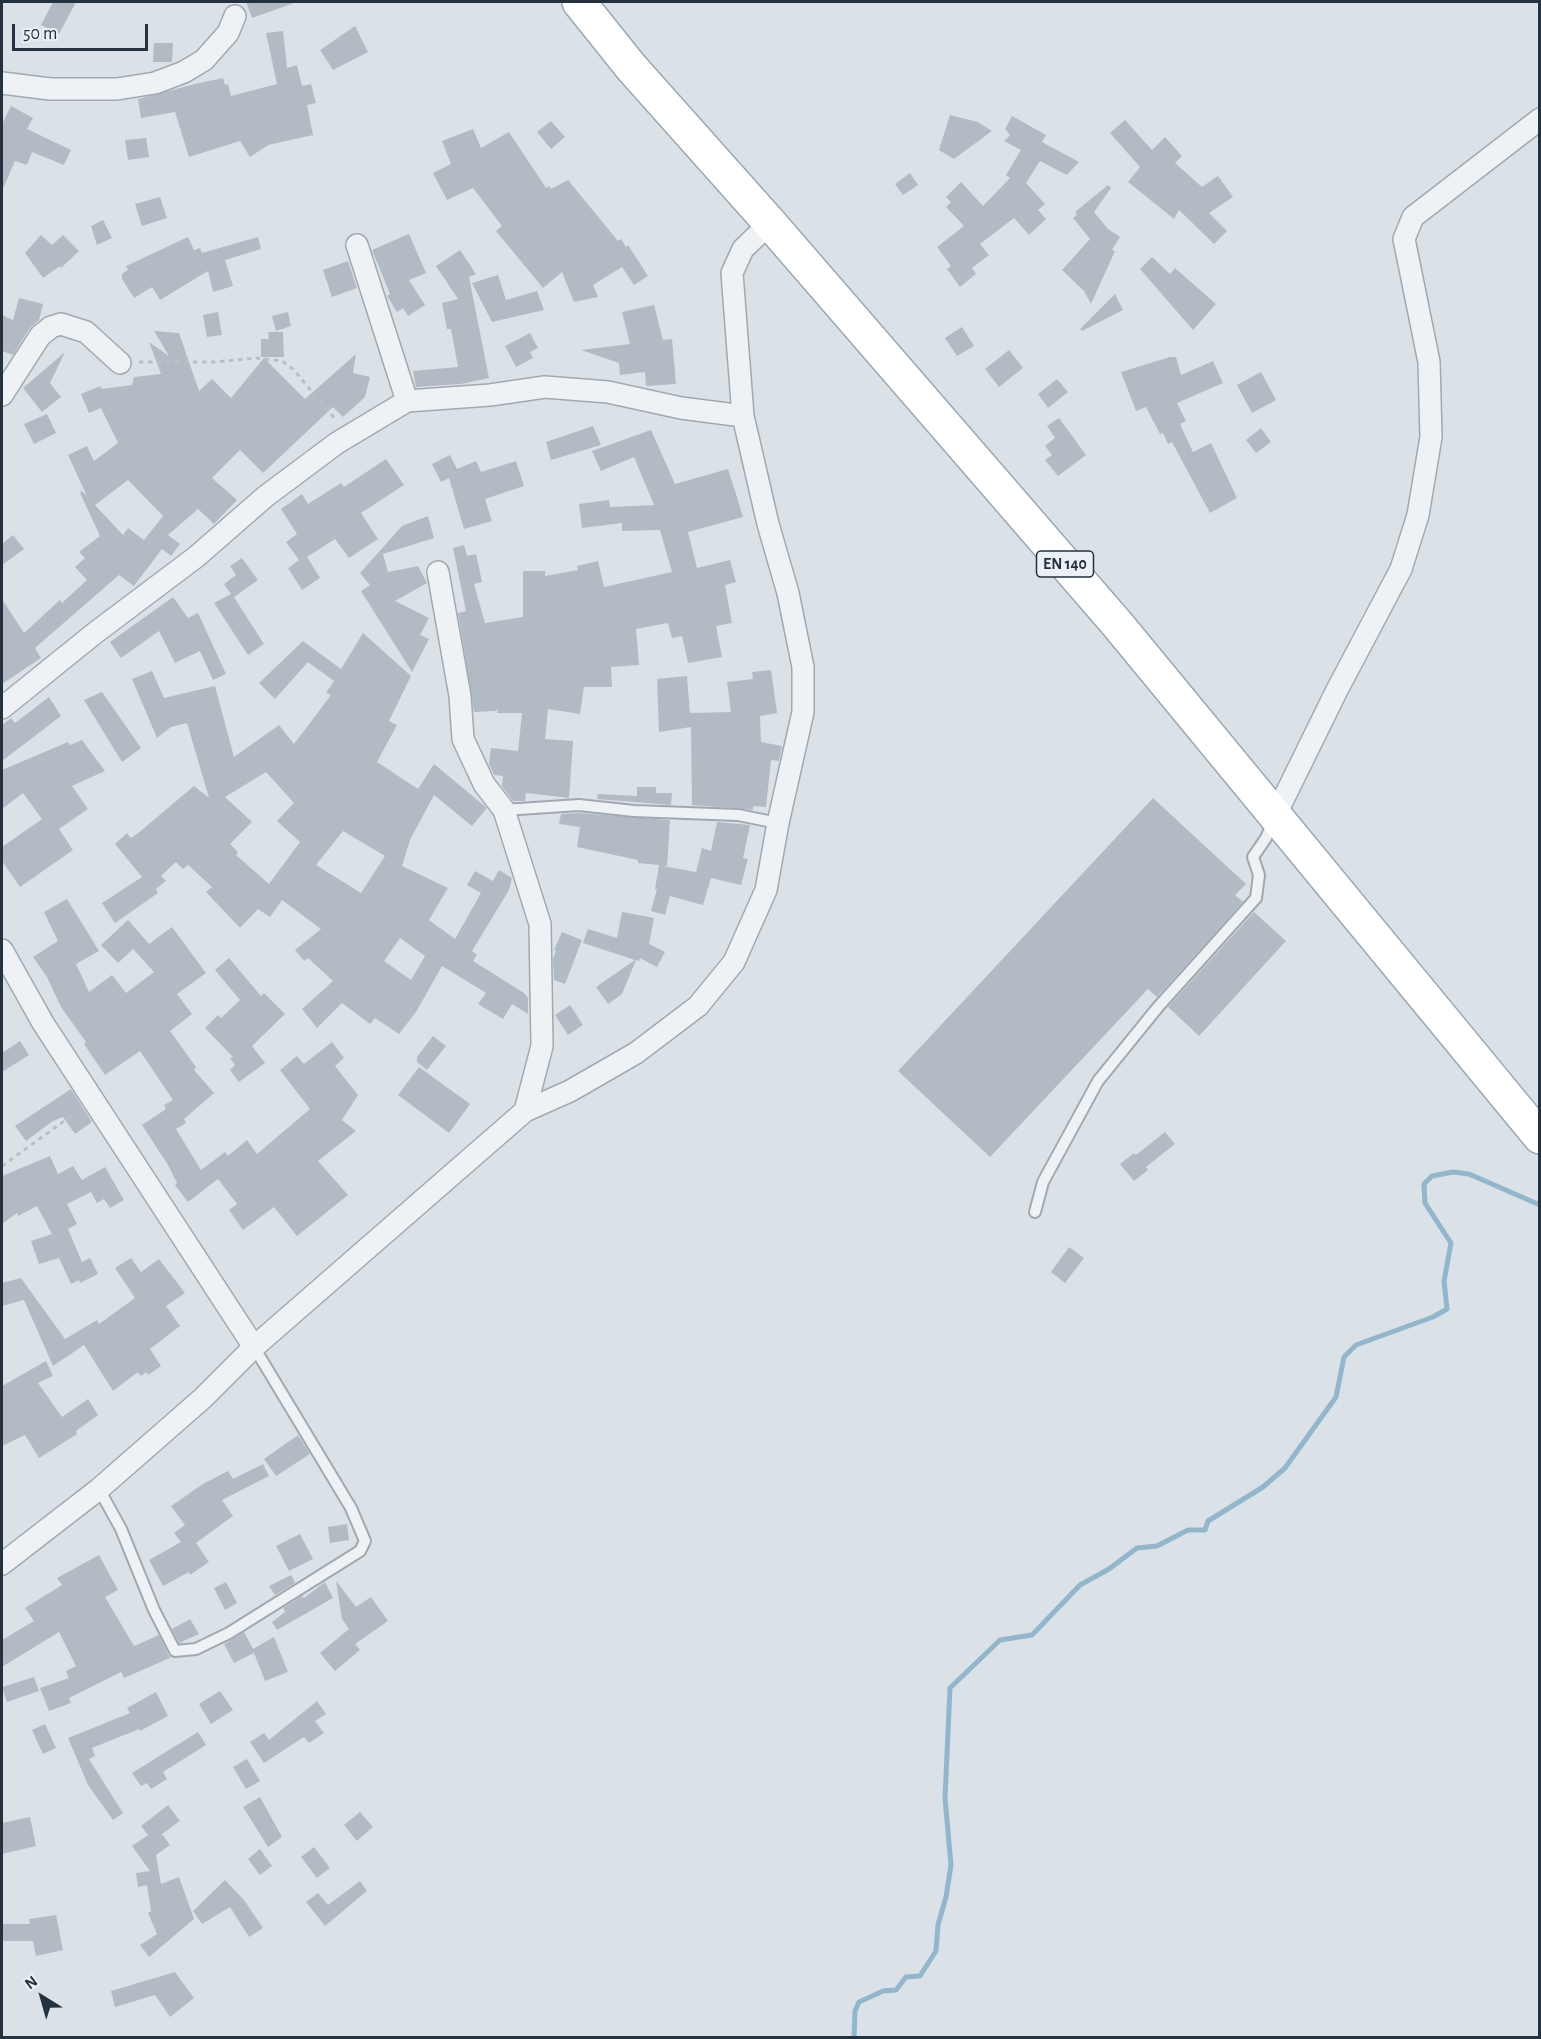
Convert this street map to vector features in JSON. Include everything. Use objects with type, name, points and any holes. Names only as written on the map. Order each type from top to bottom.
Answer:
[{"type":"main road","name":"EN 140","points":[[579,2],[631,67],[770,223],[1118,625],[1539,1137]]},
{"type":"street","points":[[2,83],[50,89],[117,89],[156,83],[184,72],[204,60],[228,33],[235,16]]},
{"type":"street","points":[[1275,816],[1337,690],[1401,569],[1418,515],[1431,437],[1430,362],[1404,240],[1413,217],[1539,119]]},
{"type":"street","points":[[2,1564],[99,1489],[203,1398],[254,1347],[525,1111],[570,1091],[636,1053],[698,1006],[734,962],[766,890],[803,712],[803,667],[788,593],[768,524],[743,416],[732,273],[743,249],[770,223]]},
{"type":"street","points":[[357,245],[407,401]]},
{"type":"street","points":[[2,394],[40,336],[51,327],[61,324],[86,332],[120,363]]},
{"type":"street","points":[[2,708],[196,557],[266,496],[349,436],[407,401],[490,395],[546,387],[608,392],[681,408],[743,416]]},
{"type":"street","points":[[438,572],[460,696],[463,738],[484,784],[504,810],[540,924],[542,1046],[525,1111]]},
{"type":"street","points":[[2,950],[43,1023],[254,1347]]},
{"type":"lane","points":[[504,810],[579,805],[634,811],[738,815],[778,824]]},
{"type":"lane","points":[[1035,1212],[1043,1182],[1098,1081],[1165,999],[1256,898],[1259,875],[1253,857],[1266,838],[1275,816]]},
{"type":"lane","points":[[99,1489],[121,1529],[154,1610],[175,1651],[196,1649],[229,1633],[360,1551],[365,1542],[351,1508],[254,1347]]},
{"type":"path","points":[[120,363],[215,362],[256,358],[282,361],[293,369],[349,436]]},
{"type":"path","points":[[2,1166],[94,1100]]},
{"type":"building","points":[[53,2],[76,2],[59,34],[41,25]]},
{"type":"building","points":[[246,2],[294,2],[294,3],[252,18]]},
{"type":"building","points":[[355,26],[368,52],[333,70],[320,50]]},
{"type":"building","points":[[283,31],[287,68],[297,65],[302,86],[311,84],[316,103],[307,105],[313,135],[268,145],[250,157],[240,141],[189,157],[175,112],[141,118],[138,99],[195,84],[223,78],[225,85],[228,84],[231,96],[277,84],[266,33]]},
{"type":"building","points":[[154,43],[173,43],[172,62],[153,62]]},
{"type":"building","points":[[11,106],[33,118],[27,129],[71,150],[64,165],[32,152],[27,165],[15,161],[2,191],[2,124]]},
{"type":"building","points":[[950,115],[978,122],[992,131],[954,159],[939,150]]},
{"type":"building","points":[[1012,116],[1046,135],[1042,142],[1079,162],[1067,175],[1040,161],[1026,183],[1045,204],[1038,210],[1046,219],[1029,235],[1014,218],[980,244],[989,255],[972,268],[976,274],[960,287],[947,269],[951,266],[937,247],[964,226],[946,207],[951,202],[946,197],[961,182],[983,206],[1010,178],[1006,175],[1021,150],[1004,141],[1010,135],[1005,129]]},
{"type":"building","points":[[1125,120],[1152,150],[1165,137],[1182,156],[1175,163],[1202,187],[1218,176],[1233,197],[1209,213],[1227,231],[1214,244],[1179,210],[1174,219],[1128,182],[1140,167],[1110,133]]},
{"type":"building","points":[[551,121],[565,137],[551,149],[537,132]]},
{"type":"building","points":[[473,129],[481,148],[509,132],[546,188],[549,186],[551,189],[568,180],[618,241],[621,239],[626,247],[628,245],[648,276],[634,285],[622,267],[593,285],[598,297],[574,302],[562,272],[543,288],[496,231],[502,226],[473,188],[447,200],[433,173],[451,164],[442,141]]},
{"type":"building","points":[[146,138],[149,157],[128,160],[125,140]]},
{"type":"building","points":[[910,173],[918,185],[903,195],[895,184]]},
{"type":"building","points":[[1108,185],[1111,188],[1094,212],[1108,229],[1120,237],[1112,250],[1115,251],[1091,304],[1084,291],[1062,270],[1090,239],[1073,218],[1077,215],[1075,212]]},
{"type":"building","points":[[160,197],[167,218],[142,226],[135,204]]},
{"type":"building","points":[[103,220],[112,238],[97,245],[91,226]]},
{"type":"building","points":[[409,234],[426,273],[409,280],[425,305],[408,316],[403,308],[397,312],[387,296],[390,294],[372,250]]},
{"type":"building","points":[[41,235],[52,245],[63,235],[79,251],[61,268],[60,266],[43,278],[25,253]]},
{"type":"building","points":[[188,237],[194,250],[200,248],[202,253],[258,237],[261,249],[225,260],[233,286],[213,292],[208,271],[160,300],[152,287],[134,298],[122,279],[122,274],[128,270],[126,266]]},
{"type":"building","points":[[460,250],[476,274],[469,277],[489,378],[461,384],[416,387],[413,371],[458,367],[451,329],[447,329],[442,303],[458,299],[436,266]]},
{"type":"building","points":[[1152,257],[1170,274],[1175,268],[1216,304],[1193,330],[1140,269]]},
{"type":"building","points":[[348,261],[357,288],[332,297],[323,270]]},
{"type":"building","points":[[498,275],[506,300],[537,291],[544,310],[492,322],[472,283]]},
{"type":"building","points":[[1115,294],[1123,310],[1082,331],[1080,329]]},
{"type":"building","points":[[19,298],[43,304],[39,320],[29,329],[13,355],[2,351],[2,315],[13,320]]},
{"type":"building","points":[[654,305],[663,340],[672,339],[676,384],[646,386],[645,372],[620,375],[619,363],[581,350],[630,344],[622,312]]},
{"type":"building","points":[[218,312],[222,335],[207,337],[203,315]]},
{"type":"building","points":[[288,312],[291,326],[276,331],[272,316]]},
{"type":"building","points":[[962,327],[974,346],[957,356],[945,338]]},
{"type":"building","points":[[154,331],[179,333],[199,391],[212,379],[231,398],[264,358],[305,399],[356,354],[353,373],[370,377],[365,397],[343,417],[333,407],[263,473],[240,450],[212,478],[237,500],[214,524],[198,509],[168,535],[180,544],[171,556],[162,549],[134,586],[119,575],[35,648],[41,658],[2,684],[2,599],[24,633],[60,600],[62,603],[87,580],[75,567],[85,558],[79,552],[100,536],[80,493],[82,491],[87,496],[68,455],[87,446],[94,461],[118,443],[101,408],[89,413],[81,394],[100,386],[102,389],[132,385],[134,377],[161,374],[149,342],[169,356]],"holes":[[[128,480],[163,516],[144,540],[128,528],[123,535],[95,505]]]},
{"type":"building","points":[[268,332],[283,332],[284,357],[261,357],[261,339],[269,339]]},
{"type":"building","points":[[530,333],[538,348],[530,352],[533,358],[516,367],[505,346]]},
{"type":"building","points":[[1009,350],[1023,368],[999,387],[985,369]]},
{"type":"building","points":[[65,352],[50,383],[61,397],[42,412],[23,388]]},
{"type":"building","points":[[1176,357],[1181,375],[1213,361],[1223,383],[1177,403],[1186,421],[1180,424],[1193,452],[1211,443],[1237,498],[1210,513],[1172,442],[1168,444],[1163,433],[1160,434],[1146,407],[1136,411],[1121,372]]},
{"type":"building","points":[[1261,372],[1276,400],[1252,413],[1237,385]]},
{"type":"building","points":[[1057,379],[1068,392],[1048,408],[1038,394]]},
{"type":"building","points":[[47,414],[56,433],[34,444],[24,424]]},
{"type":"building","points":[[1059,418],[1086,455],[1058,476],[1045,460],[1052,455],[1045,446],[1055,438],[1047,426]]},
{"type":"building","points":[[593,426],[601,445],[551,460],[546,442]]},
{"type":"building","points":[[1261,428],[1271,442],[1256,453],[1246,440]]},
{"type":"building","points":[[651,430],[675,484],[728,469],[736,494],[743,517],[688,532],[697,568],[730,560],[736,582],[725,585],[732,623],[716,626],[722,657],[688,663],[682,636],[672,638],[668,623],[636,629],[639,665],[611,667],[612,687],[584,687],[580,714],[548,709],[545,739],[573,741],[569,798],[526,793],[525,801],[513,801],[502,786],[503,776],[494,775],[489,764],[491,748],[518,751],[522,713],[497,713],[498,708],[496,711],[474,712],[458,613],[466,611],[453,548],[464,545],[467,556],[476,554],[482,582],[474,584],[485,623],[523,617],[523,571],[545,571],[545,576],[578,570],[577,566],[598,561],[604,587],[672,572],[660,530],[622,531],[622,523],[582,528],[579,504],[609,500],[610,507],[654,505],[634,457],[601,471],[592,451]]},
{"type":"building","points":[[450,455],[457,469],[476,461],[481,472],[516,461],[524,486],[485,499],[492,521],[464,529],[449,478],[441,482],[432,464]]},
{"type":"building","points":[[386,459],[404,485],[361,513],[378,539],[349,558],[335,539],[307,557],[320,578],[302,590],[288,568],[299,560],[286,542],[297,534],[281,509],[302,494],[308,504],[341,483],[344,487]]},
{"type":"building","points":[[428,516],[434,538],[383,554],[388,572],[418,566],[427,583],[395,601],[429,618],[420,635],[429,639],[412,672],[361,591],[370,585],[360,573],[402,526]]},
{"type":"building","points":[[13,535],[24,549],[2,565],[2,544]]},
{"type":"building","points":[[242,558],[258,580],[234,597],[232,594],[264,644],[248,655],[214,603],[231,594],[224,584],[236,575],[230,566]]},
{"type":"building","points":[[173,597],[188,618],[198,613],[226,674],[213,680],[200,651],[175,663],[159,631],[121,658],[110,642]]},
{"type":"building","points":[[363,633],[411,676],[389,721],[397,725],[377,762],[418,789],[434,764],[487,808],[472,826],[434,795],[410,840],[402,866],[448,888],[429,920],[455,939],[481,893],[467,885],[475,871],[493,881],[499,870],[512,878],[509,890],[472,951],[477,955],[473,961],[524,993],[528,998],[528,1014],[512,1004],[503,1019],[478,1004],[486,993],[442,966],[416,1012],[399,1034],[375,1018],[370,1024],[342,1003],[317,1028],[302,1009],[333,981],[308,958],[304,961],[295,950],[321,929],[282,900],[270,917],[258,909],[240,928],[206,892],[212,887],[188,865],[183,869],[176,862],[161,876],[166,881],[156,889],[158,893],[115,923],[102,903],[142,877],[115,844],[127,833],[131,838],[137,834],[194,786],[209,798],[187,723],[171,727],[157,738],[132,679],[152,671],[164,698],[215,686],[234,757],[279,725],[294,744],[331,695],[326,693],[334,681],[308,662],[275,699],[259,683],[303,641],[341,669]],"holes":[[[266,772],[294,803],[277,821],[300,842],[269,884],[236,855],[238,852],[230,844],[252,822],[225,797]],[[343,831],[385,856],[361,893],[316,865]],[[400,938],[425,956],[411,980],[384,961]]]},
{"type":"building","points":[[771,670],[777,713],[760,716],[761,742],[782,746],[779,761],[771,760],[766,807],[753,806],[753,810],[692,805],[691,727],[659,732],[657,679],[687,676],[690,713],[731,712],[727,682],[753,679],[752,672]]},
{"type":"building","points":[[102,692],[141,748],[122,762],[84,700]]},
{"type":"building","points":[[49,697],[61,716],[2,761],[2,725],[11,718],[15,723]]},
{"type":"building","points":[[82,740],[105,771],[72,786],[88,809],[59,829],[73,850],[20,887],[2,861],[2,847],[42,819],[23,793],[2,809],[2,770],[68,742],[70,745]]},
{"type":"building","points":[[637,787],[656,787],[656,793],[672,793],[671,805],[597,799],[598,794],[637,796]]},
{"type":"building","points":[[1153,798],[1246,884],[1235,895],[1243,902],[1157,997],[1148,989],[990,1157],[898,1071]]},
{"type":"building","points":[[579,813],[670,820],[667,866],[663,866],[696,872],[702,848],[711,851],[717,822],[750,825],[743,858],[748,859],[741,885],[711,878],[703,905],[670,896],[665,915],[651,911],[657,889],[655,889],[659,865],[638,863],[638,860],[577,847],[580,827],[559,824],[561,814]]},
{"type":"building","points":[[67,899],[99,951],[76,964],[89,992],[112,975],[126,993],[154,972],[133,949],[118,963],[101,945],[128,920],[149,944],[172,927],[206,973],[177,994],[192,1014],[170,1031],[196,1067],[194,1070],[214,1093],[184,1119],[186,1123],[176,1129],[201,1170],[225,1152],[228,1156],[247,1140],[257,1154],[310,1109],[280,1070],[297,1056],[304,1064],[332,1042],[344,1058],[335,1066],[358,1095],[342,1120],[356,1131],[318,1161],[348,1195],[297,1236],[274,1207],[243,1230],[229,1210],[237,1204],[218,1179],[188,1202],[175,1185],[177,1183],[168,1165],[142,1125],[166,1109],[164,1105],[173,1100],[140,1051],[105,1075],[84,1044],[86,1042],[61,1007],[47,977],[33,957],[58,941],[44,912]]},
{"type":"building","points":[[622,912],[654,918],[649,944],[665,952],[657,967],[640,958],[639,961],[636,960],[622,994],[608,1004],[596,987],[635,960],[583,943],[588,929],[617,938]]},
{"type":"building","points":[[1254,912],[1286,941],[1199,1036],[1168,1007]]},
{"type":"building","points":[[562,932],[582,940],[565,984],[554,980],[553,959],[556,951],[554,950]]},
{"type":"building","points":[[229,958],[261,996],[264,993],[285,1014],[252,1046],[265,1063],[239,1082],[230,1070],[235,1065],[230,1058],[233,1057],[205,1028],[218,1015],[221,1018],[240,1000],[215,970]]},
{"type":"building","points":[[570,1005],[583,1025],[568,1035],[555,1015]]},
{"type":"building","points":[[433,1036],[446,1046],[427,1070],[417,1062],[417,1057]]},
{"type":"building","points":[[20,1041],[29,1055],[2,1072],[2,1053]]},
{"type":"building","points":[[419,1067],[470,1104],[449,1133],[398,1095]]},
{"type":"building","points":[[71,1089],[92,1122],[75,1134],[63,1117],[53,1121],[26,1141],[15,1126]]},
{"type":"building","points":[[1165,1132],[1175,1144],[1146,1167],[1148,1170],[1134,1181],[1120,1164],[1134,1153],[1136,1155]]},
{"type":"building","points":[[50,1156],[58,1174],[73,1166],[82,1180],[105,1167],[124,1200],[110,1208],[104,1199],[97,1203],[91,1192],[67,1204],[77,1224],[68,1229],[82,1262],[90,1258],[98,1274],[80,1283],[79,1280],[71,1284],[59,1258],[39,1264],[31,1241],[52,1234],[37,1206],[18,1216],[17,1213],[2,1224],[2,1176]]},
{"type":"building","points":[[1069,1247],[1084,1258],[1065,1283],[1051,1272]]},
{"type":"building","points":[[131,1258],[141,1272],[159,1259],[185,1293],[166,1306],[180,1326],[150,1349],[161,1366],[148,1375],[146,1372],[141,1376],[138,1372],[113,1391],[84,1345],[53,1366],[24,1300],[2,1306],[2,1283],[21,1278],[65,1339],[97,1320],[99,1324],[135,1298],[115,1268]]},
{"type":"building","points":[[46,1361],[53,1376],[38,1383],[62,1417],[88,1399],[98,1415],[76,1431],[77,1434],[39,1458],[25,1435],[2,1446],[2,1386]]},
{"type":"building","points":[[298,1435],[310,1454],[276,1476],[264,1459]]},
{"type":"building","points":[[263,1464],[269,1476],[222,1500],[233,1516],[196,1543],[209,1562],[190,1575],[189,1572],[163,1586],[149,1560],[181,1542],[174,1533],[185,1525],[171,1506],[203,1484],[228,1471],[233,1479]]},
{"type":"building","points":[[347,1524],[349,1540],[330,1543],[328,1527]]},
{"type":"building","points":[[300,1534],[313,1559],[289,1571],[276,1546]]},
{"type":"building","points":[[99,1555],[118,1590],[105,1597],[134,1646],[159,1635],[170,1658],[124,1678],[121,1672],[69,1698],[71,1703],[49,1711],[40,1688],[69,1678],[66,1671],[76,1666],[59,1632],[2,1667],[2,1640],[34,1621],[25,1608],[62,1585],[57,1578]]},
{"type":"building","points":[[291,1575],[295,1583],[275,1595],[269,1586]]},
{"type":"building","points":[[336,1581],[356,1607],[371,1597],[388,1621],[355,1644],[360,1650],[335,1671],[320,1653],[349,1629],[342,1619]]},
{"type":"building","points":[[226,1582],[237,1603],[225,1610],[214,1588]]},
{"type":"building","points":[[325,1582],[333,1598],[277,1630],[272,1622],[285,1612],[283,1608],[302,1596],[304,1598]]},
{"type":"building","points":[[190,1619],[199,1634],[179,1643],[172,1629]]},
{"type":"building","points":[[244,1632],[253,1649],[274,1637],[288,1672],[265,1681],[254,1653],[234,1663],[224,1644]]},
{"type":"building","points":[[34,1677],[39,1691],[7,1702],[2,1687]]},
{"type":"building","points":[[220,1691],[233,1710],[211,1724],[199,1704]]},
{"type":"building","points":[[156,1692],[168,1716],[140,1731],[139,1729],[92,1748],[95,1756],[89,1759],[123,1813],[113,1820],[88,1785],[68,1738],[130,1713],[127,1708]]},
{"type":"building","points":[[317,1701],[326,1714],[315,1721],[324,1733],[309,1743],[304,1737],[264,1763],[250,1742],[264,1733],[269,1740]]},
{"type":"building","points":[[45,1724],[56,1748],[43,1754],[32,1730]]},
{"type":"building","points":[[198,1732],[206,1745],[163,1772],[167,1779],[151,1789],[147,1783],[141,1786],[132,1773]]},
{"type":"building","points":[[247,1759],[260,1781],[246,1789],[233,1767]]},
{"type":"building","points":[[260,1797],[282,1837],[268,1847],[243,1807]]},
{"type":"building","points":[[168,1805],[180,1821],[162,1834],[170,1845],[156,1855],[161,1884],[179,1877],[194,1919],[149,1957],[140,1945],[157,1934],[148,1913],[151,1911],[147,1885],[138,1887],[136,1873],[150,1871],[132,1846],[148,1835],[141,1826]]},
{"type":"building","points":[[360,1812],[373,1827],[357,1841],[344,1825]]},
{"type":"building","points":[[30,1817],[36,1846],[2,1854],[2,1823]]},
{"type":"building","points":[[314,1847],[330,1868],[317,1878],[301,1857]]},
{"type":"building","points":[[260,1849],[272,1866],[260,1875],[248,1859]]},
{"type":"building","points":[[225,1880],[244,1900],[263,1928],[249,1937],[230,1907],[202,1924],[193,1911]]},
{"type":"building","points":[[360,1881],[367,1891],[325,1926],[306,1902],[318,1893],[328,1905]]},
{"type":"building","points":[[56,1915],[63,1950],[36,1956],[33,1941],[2,1941],[2,1924],[30,1924],[29,1919]]},
{"type":"building","points":[[175,1972],[194,1998],[170,2017],[155,1995],[115,2007],[111,1991]]},
{"type":"waterway","points":[[854,2038],[855,2011],[859,2002],[883,1991],[896,1990],[906,1977],[920,1976],[936,1951],[938,1925],[946,1897],[951,1865],[945,1798],[950,1688],[1000,1640],[1032,1635],[1080,1585],[1109,1569],[1137,1548],[1157,1546],[1188,1530],[1205,1530],[1208,1521],[1263,1487],[1285,1468],[1336,1397],[1344,1357],[1356,1345],[1433,1317],[1447,1309],[1444,1281],[1451,1243],[1425,1203],[1424,1184],[1432,1176],[1453,1172],[1469,1174],[1540,1205]]}]
